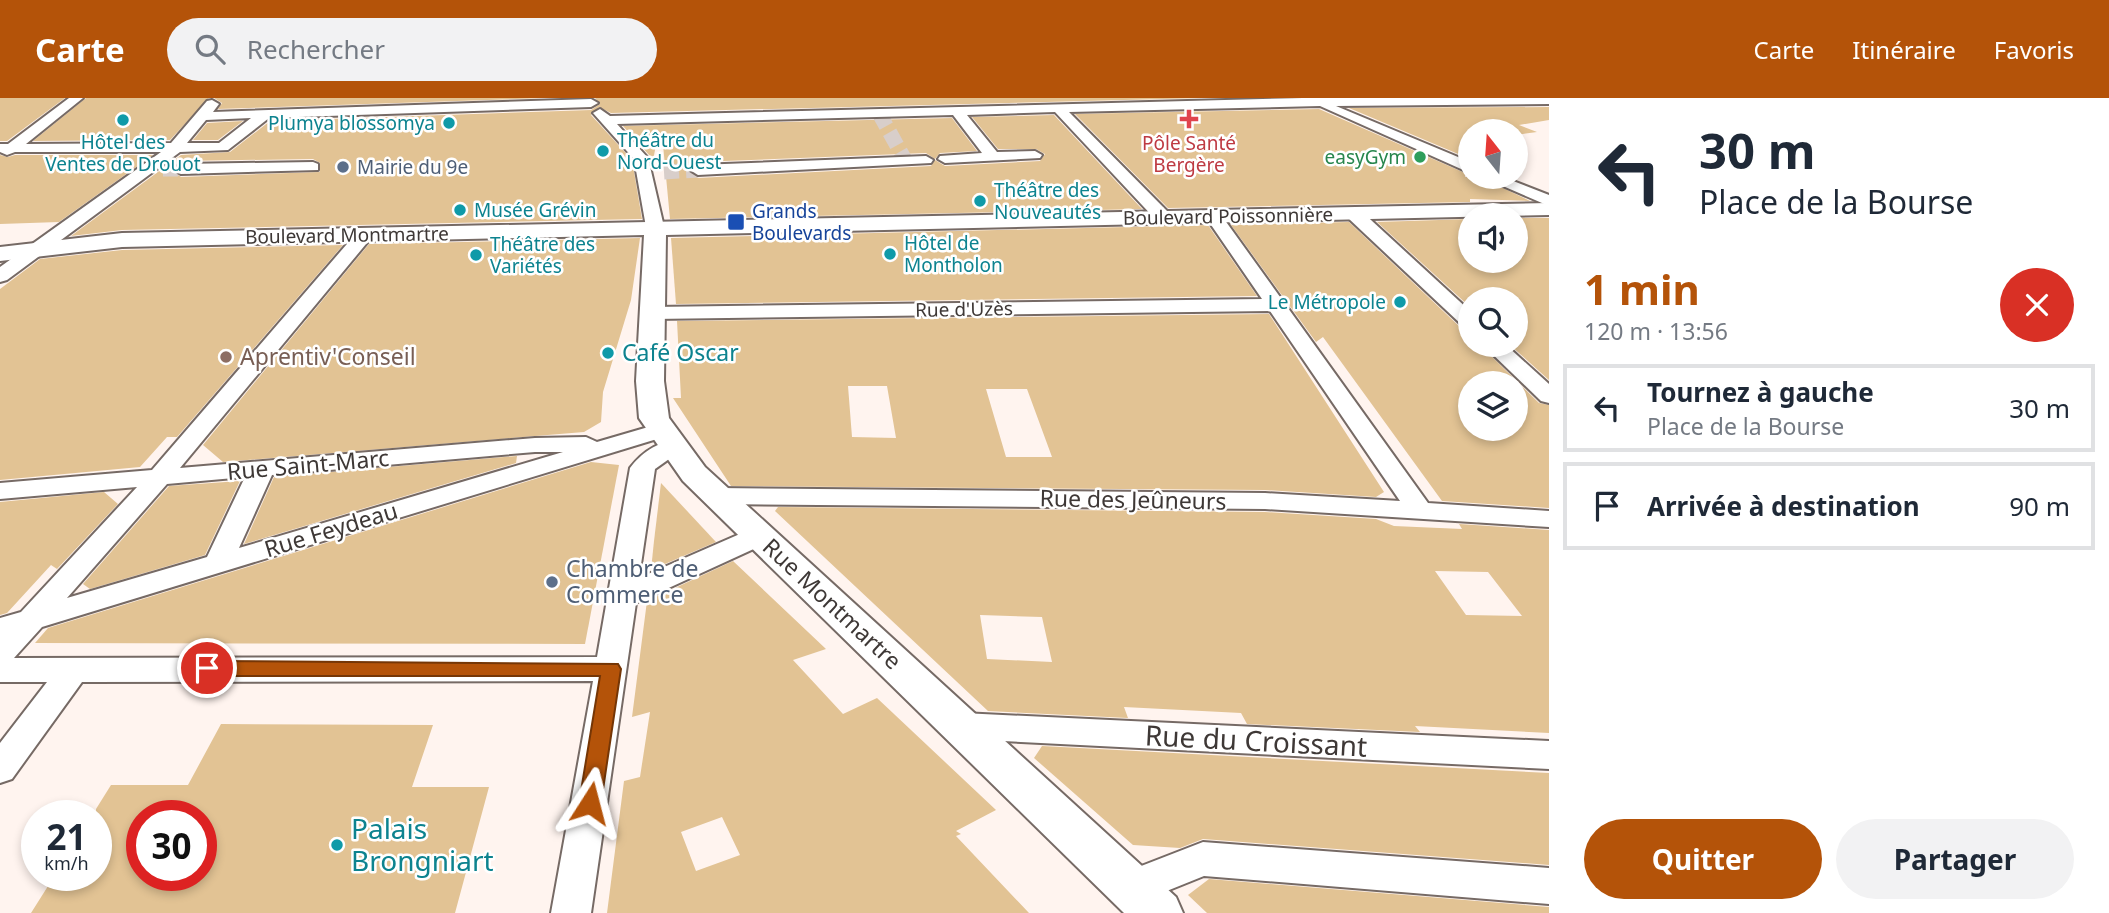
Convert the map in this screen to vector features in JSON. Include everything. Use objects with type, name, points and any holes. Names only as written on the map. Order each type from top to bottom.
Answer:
[{"type":"main road","name":"Boulevard Poissonnière","points":[[655,227],[1549,209]]},
{"type":"main road","name":"Boulevard Montmartre","points":[[45,242],[655,227]]},
{"type":"main road","name":"Rue Montmartre","points":[[655,227],[650,382],[654,418],[668,439],[694,474],[716,496],[1145,900]]},
{"type":"main road","points":[[0,239],[45,242]]},
{"type":"main road","points":[[0,254],[45,242]]},
{"type":"street","points":[[0,276],[45,242],[154,169],[218,98]]},
{"type":"street","points":[[874,98],[884,113]]},
{"type":"street","points":[[1133,98],[1146,106]]},
{"type":"street","points":[[201,116],[588,100],[652,173],[655,227]]},
{"type":"street","points":[[607,120],[1312,100],[1549,100]]},
{"type":"street","points":[[1312,100],[1458,163]]},
{"type":"street","points":[[4,151],[58,113],[76,105]]},
{"type":"street","points":[[1059,109],[1163,217]]},
{"type":"street","points":[[957,111],[993,157]]},
{"type":"street","points":[[4,151],[223,147],[265,114]]},
{"type":"street","points":[[945,159],[1035,155]]},
{"type":"street","points":[[698,170],[926,160]]},
{"type":"street","points":[[181,169],[313,167]]},
{"type":"street","points":[[1520,189],[1549,201]]},
{"type":"street","points":[[1353,213],[1458,311]]},
{"type":"street","points":[[1213,216],[1421,512]]},
{"type":"street","points":[[0,654],[14,625],[158,478],[365,234]]},
{"type":"street","name":"Rue d'Uzès","points":[[653,313],[1276,304]]},
{"type":"street","points":[[1507,357],[1549,396]]},
{"type":"street","points":[[572,913],[643,468],[668,439]]},
{"type":"street","name":"Rue Feydeau","points":[[14,625],[615,443],[668,439]]},
{"type":"street","name":"Rue Saint-Marc","points":[[0,491],[535,445],[615,443]]},
{"type":"street","points":[[218,563],[262,469]]},
{"type":"street","name":"Rue des Jeûneurs","points":[[716,496],[1265,501],[1549,519]]},
{"type":"street","points":[[621,598],[759,536]]},
{"type":"street","points":[[0,769],[75,669]]},
{"type":"street","points":[[0,670],[611,669]]},
{"type":"street","name":"Rue du Croissant","points":[[962,726],[1549,755]]},
{"type":"street","points":[[1145,900],[1203,859],[1549,887]]},
{"type":"building","points":[[0,98],[65,98],[7,141],[0,141]]},
{"type":"building","name":"Hôtel des Ventes de Drouot","points":[[86,98],[209,98],[170,140],[33,141]]},
{"type":"building","points":[[214,98],[544,98],[218,109],[222,103]]},
{"type":"building","points":[[595,98],[1202,98],[611,113],[599,107],[591,115],[632,160],[642,219],[122,230],[71,236],[181,155],[230,152],[270,121],[591,110],[600,104]],"holes":[[[313,159],[320,163],[320,172],[181,177],[171,170],[181,161]]]},
{"type":"building","points":[[1549,107],[1549,120],[1528,124],[1528,119],[1458,119],[1458,154],[1349,108]]},
{"type":"building","points":[[1319,109],[1458,170],[1458,189],[1505,189],[1530,201],[1470,199],[1470,202],[1168,208],[1075,114]]},
{"type":"building","points":[[1054,115],[1142,209],[670,219],[662,134],[658,134],[652,166],[650,156],[623,126],[952,118],[977,151],[940,153],[935,159],[926,153],[698,162],[688,171],[698,178],[931,166],[935,160],[945,166],[1040,161],[1045,154],[1036,149],[998,149],[972,117]]},
{"type":"building","points":[[243,121],[218,140],[193,140],[207,123]]},
{"type":"building","points":[[0,155],[153,155],[59,222],[0,224]]},
{"type":"building","points":[[1528,218],[1549,218],[1549,380],[1523,357],[1528,357],[1528,287],[1458,287],[1458,296],[1377,222],[1458,219],[1458,273],[1528,273]]},
{"type":"building","points":[[1349,222],[1458,325],[1458,357],[1492,357],[1506,371],[1458,371],[1458,441],[1528,441],[1528,392],[1539,403],[1549,405],[1549,508],[1442,501],[1323,337],[1316,342],[1231,225]]},
{"type":"building","points":[[1208,225],[1257,296],[676,304],[671,238]]},
{"type":"building","points":[[640,238],[631,300],[603,392],[601,422],[584,432],[223,462],[203,445],[369,244]]},
{"type":"building","points":[[343,245],[177,437],[167,437],[140,467],[0,480],[0,289],[40,259],[122,250]]},
{"type":"building","points":[[1269,314],[1384,492],[1376,497],[1265,490],[731,486],[673,398],[681,398],[677,321]],"holes":[[[848,386],[887,386],[896,438],[852,437]],[[986,389],[1027,389],[1052,457],[1006,457]]]},
{"type":"building","points":[[517,456],[516,463],[244,544],[274,477]]},
{"type":"building","points":[[591,462],[619,465],[585,644],[35,643],[48,628]]},
{"type":"building","points":[[240,481],[205,555],[90,589],[83,584],[169,486]]},
{"type":"building","points":[[661,483],[716,542],[651,570],[654,541]]},
{"type":"building","points":[[104,492],[118,504],[57,569],[51,565],[7,613],[0,615],[0,502]]},
{"type":"building","points":[[778,507],[1265,512],[1376,519],[1394,526],[1462,529],[1459,524],[1549,530],[1549,733],[1415,726],[1420,732],[1247,724],[1241,713],[1124,707],[1128,718],[988,711],[775,511]],"holes":[[[1435,571],[1488,572],[1522,616],[1466,615]],[[980,615],[1042,617],[1052,662],[987,659]]]},
{"type":"building","points":[[733,561],[826,649],[793,660],[843,714],[877,698],[996,810],[956,831],[961,834],[956,836],[1029,913],[607,913],[624,781],[640,777],[650,712],[632,717],[647,601]],"holes":[[[722,817],[740,855],[696,871],[681,832]]]},
{"type":"building","name":"Palais Brongniart","points":[[221,724],[433,725],[412,787],[489,787],[455,913],[31,913],[45,891],[112,891],[112,800],[102,800],[111,785],[188,785]]},
{"type":"building","points":[[1042,746],[1549,773],[1549,865],[1203,839],[1180,848],[1133,845],[1034,758]]},
{"type":"building","points":[[1209,879],[1549,907],[1549,913],[1207,913],[1188,895]]},
{"type":"tunnel","points":[[879,113],[905,160]]},
{"type":"tunnel","points":[[163,169],[181,169]]},
{"type":"tunnel","points":[[664,172],[698,170]]},
{"type":"place","name":"Pôle Santé Bergère","points":[[1189,119]]},
{"type":"place","name":"Hôtel des Ventes de Drouot","points":[[123,120]]},
{"type":"place","name":"Plumya blossomya","points":[[449,123]]},
{"type":"place","name":"Théâtre du Nord-Ouest","points":[[603,151]]},
{"type":"place","name":"easyGym","points":[[1420,157]]},
{"type":"place","name":"Mairie du 9e","points":[[343,167]]},
{"type":"place","name":"Théâtre des Nouveautés","points":[[980,201]]},
{"type":"place","name":"Musée Grévin","points":[[460,210]]},
{"type":"place","name":"Grands Boulevards","points":[[736,222]]},
{"type":"place","name":"Hôtel de Montholon","points":[[890,254]]},
{"type":"place","name":"Théâtre des Variétés","points":[[476,255]]},
{"type":"place","name":"Le Métropole","points":[[1400,302]]},
{"type":"place","name":"Café Oscar","points":[[608,353]]},
{"type":"place","name":"Aprentiv'Conseil","points":[[226,357]]},
{"type":"place","name":"Chambre de Commerce","points":[[552,582]]},
{"type":"place","name":"Palais Brongniart","points":[[337,845]]},
{"type":"route","points":[[207,668],[611,669],[590,803]]}]
